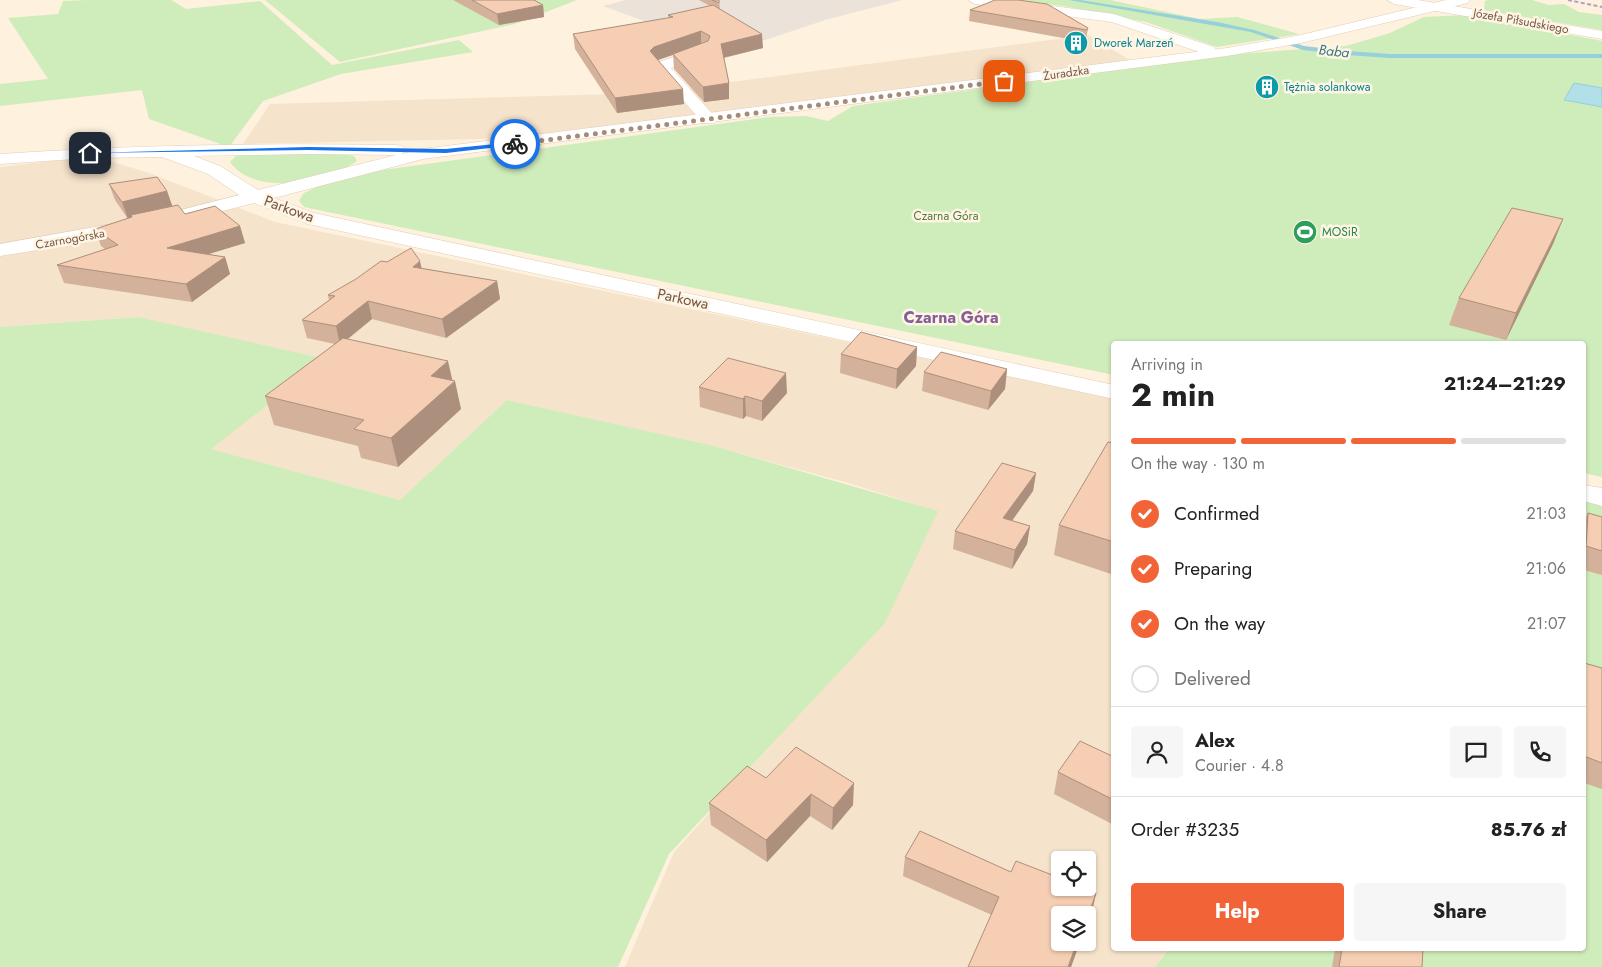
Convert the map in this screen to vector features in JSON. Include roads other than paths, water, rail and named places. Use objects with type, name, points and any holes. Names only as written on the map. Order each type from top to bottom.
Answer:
[{"type":"street","points":[[975,0],[1114,18],[1209,50],[1210,53]]},
{"type":"street","name":"Józefa Piłsudskiego","points":[[1394,0],[1441,6],[1602,35]]},
{"type":"street","name":"Żuradzka","points":[[446,151],[709,119],[1275,45],[1463,0]]},
{"type":"street","points":[[702,51],[667,62],[661,66],[709,119]]},
{"type":"street","points":[[0,159],[90,153],[354,149],[446,151]]},
{"type":"street","points":[[347,172],[366,159],[354,149]]},
{"type":"street","points":[[214,170],[215,164],[227,156],[260,150]]},
{"type":"street","name":"Czarnogórska","points":[[0,250],[82,237],[160,220],[401,158],[446,151]]},
{"type":"street","name":"Parkowa","points":[[165,152],[214,170],[255,197],[308,218],[1111,391]]},
{"type":"street","points":[[1586,493],[1602,497]]},
{"type":"water","points":[[1574,83],[1602,88],[1602,107],[1564,100]]},
{"type":"waterway","name":"Baba","points":[[1071,0],[1217,24],[1252,31],[1303,48],[1347,53],[1390,56],[1602,56]]},
{"type":"railway","points":[[1568,0],[1602,7]]},
{"type":"place","name":"Dworek Marzeń","points":[[1076,43]]},
{"type":"place","name":"Tężnia solankowa","points":[[1267,87]]},
{"type":"place","name":"MOSiR","points":[[1305,232]]},
{"type":"district","name":"Czarna Góra","points":[[951,317]]}]
